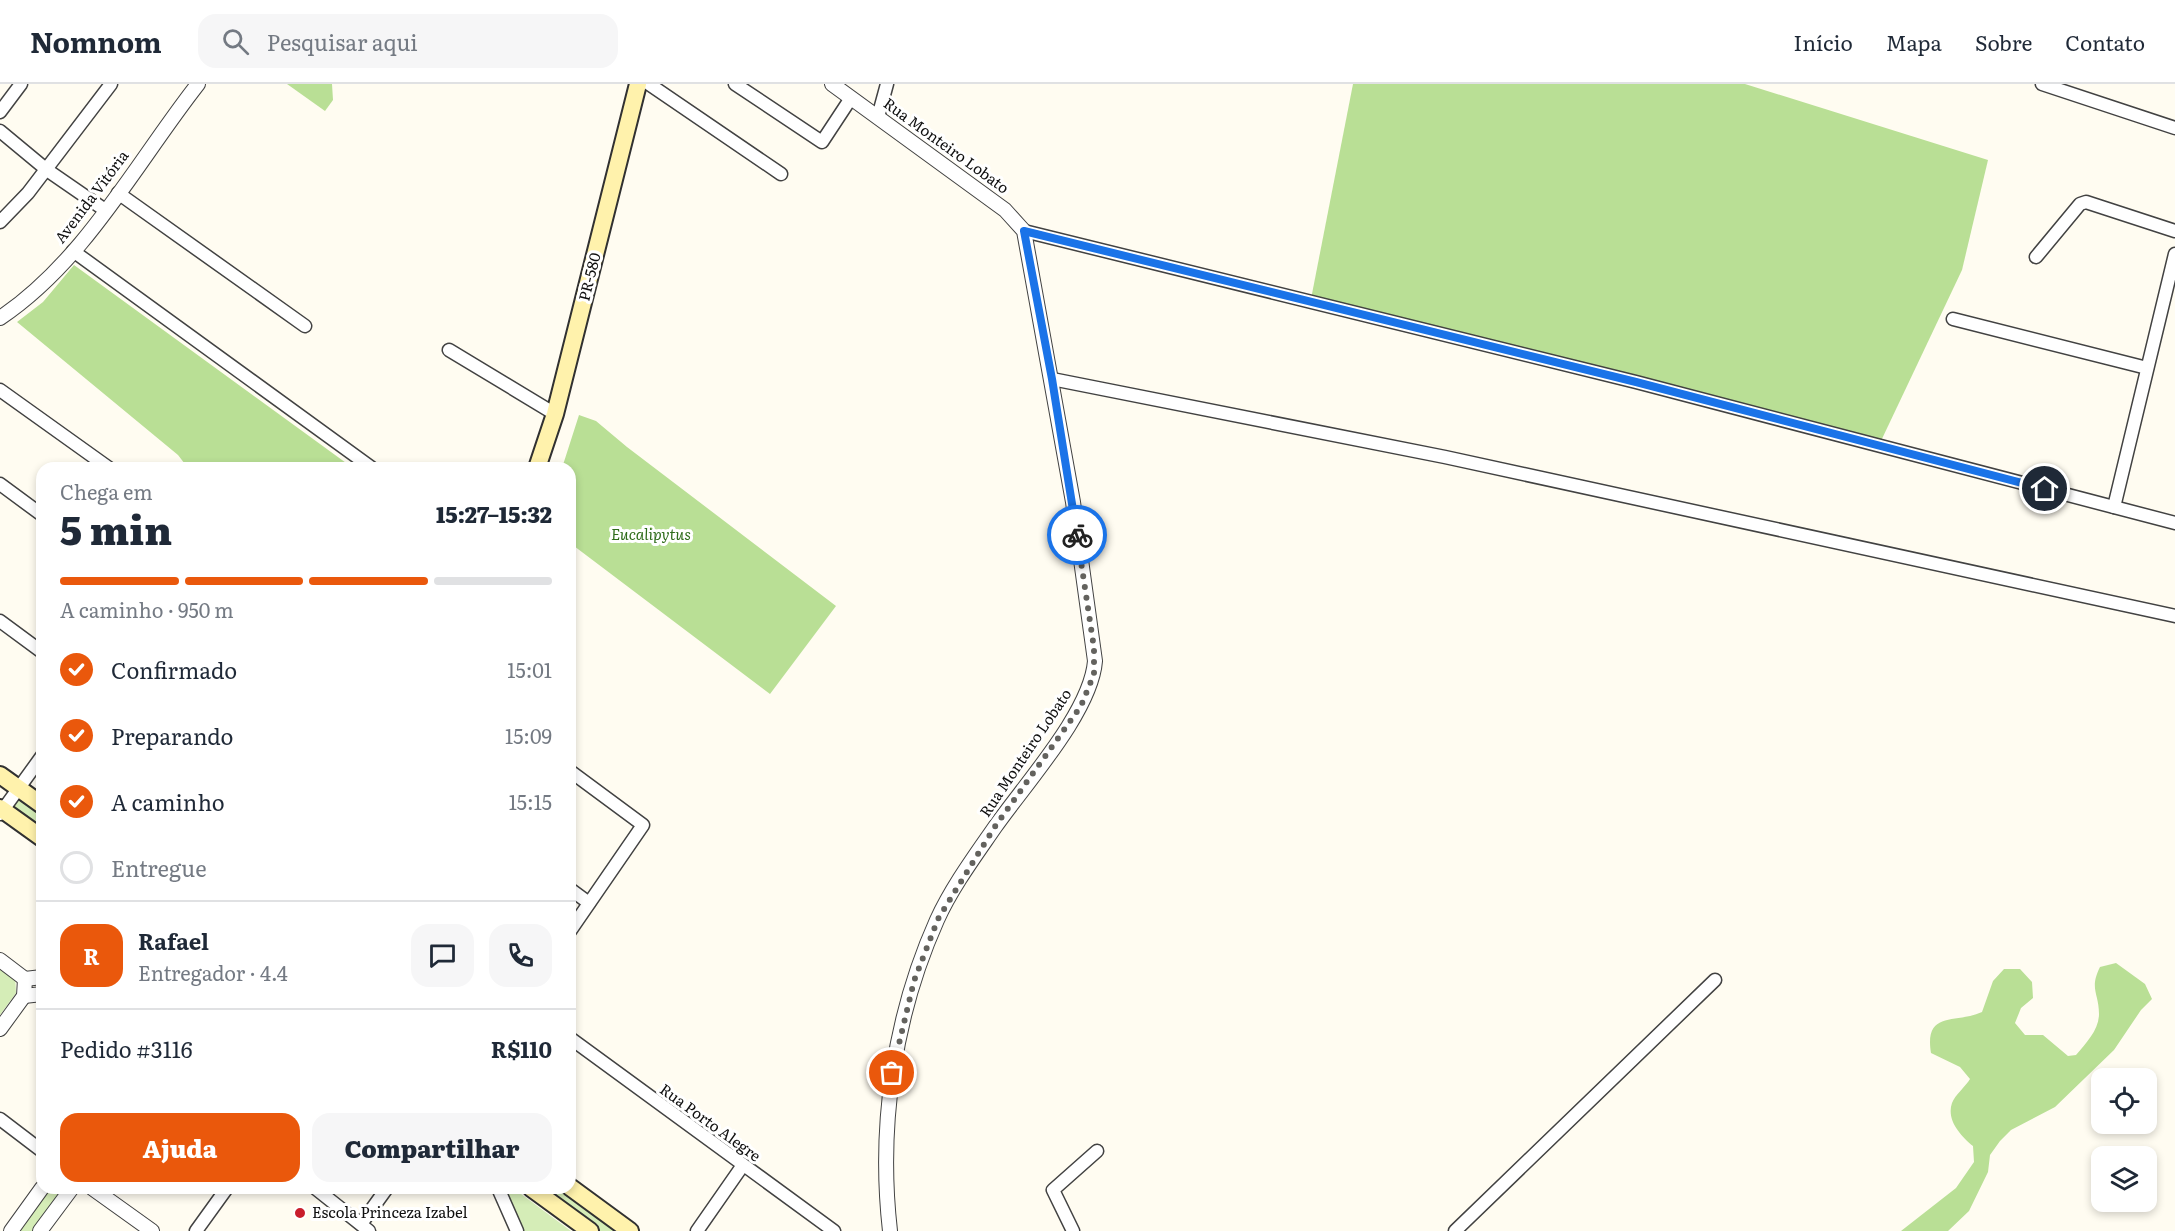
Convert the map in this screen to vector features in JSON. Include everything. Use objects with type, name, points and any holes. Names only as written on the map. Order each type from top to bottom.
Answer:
[{"type":"main road","name":"PR-580","points":[[539,462],[555,414],[638,84]]},
{"type":"main road","points":[[0,775],[36,801]]},
{"type":"main road","points":[[1,811],[36,834]]},
{"type":"main road","points":[[576,1191],[630,1231]]},
{"type":"main road","points":[[539,1194],[590,1231]]},
{"type":"street","points":[[0,112],[21,84]]},
{"type":"street","points":[[0,222],[47,170],[111,84]]},
{"type":"street","name":"Avenida Vitória","points":[[0,318],[38,288],[73,251],[198,84]]},
{"type":"street","points":[[649,84],[782,174]]},
{"type":"street","points":[[735,84],[822,142],[852,98]]},
{"type":"street","name":"Rua Monteiro Lobato","points":[[832,84],[1005,210],[1024,231],[1052,379],[1094,648],[1094,674],[1081,706],[994,828],[938,919],[914,981],[895,1053],[890,1092],[886,1163],[890,1231]]},
{"type":"street","points":[[878,117],[887,84]]},
{"type":"street","points":[[2042,84],[2175,128]]},
{"type":"street","points":[[0,131],[47,170],[105,210]]},
{"type":"street","points":[[118,193],[305,326]]},
{"type":"street","points":[[2036,257],[2080,204],[2086,202],[2175,231]]},
{"type":"street","points":[[1024,231],[1636,382],[2175,523]]},
{"type":"street","points":[[73,251],[364,462]]},
{"type":"street","points":[[2114,507],[2175,254]]},
{"type":"street","points":[[1953,319],[2147,368]]},
{"type":"street","points":[[449,350],[555,414]]},
{"type":"street","points":[[1052,379],[1445,457],[2175,616]]},
{"type":"street","points":[[0,390],[91,462]]},
{"type":"street","points":[[0,484],[36,511]]},
{"type":"street","points":[[0,621],[36,648]]},
{"type":"street","points":[[1,811],[36,764]]},
{"type":"street","points":[[576,775],[644,825],[576,922]]},
{"type":"street","points":[[576,893],[589,903]]},
{"type":"street","points":[[0,960],[25,979],[36,978]]},
{"type":"street","points":[[0,1029],[24,996],[25,979]]},
{"type":"street","points":[[1455,1231],[1715,980]]},
{"type":"street","points":[[24,996],[36,995]]},
{"type":"street","name":"Rua Porto Alegre","points":[[576,1042],[834,1231]]},
{"type":"street","points":[[0,1119],[36,1146]]},
{"type":"street","points":[[1073,1231],[1053,1190],[1097,1151]]},
{"type":"street","points":[[697,1231],[743,1165]]},
{"type":"street","points":[[11,1231],[38,1194]]},
{"type":"street","points":[[40,1231],[68,1194]]},
{"type":"street","points":[[100,1194],[152,1231]]},
{"type":"street","points":[[196,1231],[223,1194]]},
{"type":"street","points":[[322,1194],[365,1228],[384,1194]]},
{"type":"street","points":[[501,1194],[517,1231]]},
{"type":"green space","points":[[287,84],[332,84],[333,100],[325,111]]},
{"type":"green space","points":[[1353,84],[1745,84],[1988,160],[1962,270],[1880,443],[1311,299]]},
{"type":"green space","points":[[74,265],[345,462],[183,462],[178,455],[17,322],[43,302]]},
{"type":"green space","name":"Eucalipytus","points":[[579,415],[596,421],[836,606],[770,694],[576,548],[576,462],[564,462]]},
{"type":"green space","points":[[19,798],[36,811],[36,829],[10,810]]},
{"type":"green space","points":[[2116,963],[2145,984],[2152,999],[2141,1010],[2114,1050],[2095,1068],[2091,1068],[2091,1072],[2055,1107],[2011,1130],[2000,1141],[1990,1155],[1988,1172],[1969,1211],[1948,1231],[1901,1231],[1956,1188],[1974,1162],[1973,1146],[1956,1127],[1951,1115],[1953,1100],[1970,1079],[1960,1067],[1931,1053],[1932,1030],[1944,1021],[1982,1012],[1993,981],[2004,969],[2020,969],[2032,982],[2033,998],[2021,1008],[2015,1023],[2025,1035],[2043,1035],[2068,1056],[2076,1055],[2097,1025],[2099,1007],[2095,981],[2100,967]]},
{"type":"green space","points":[[0,964],[15,975],[16,993],[0,1015]]},
{"type":"green space","points":[[43,1194],[62,1194],[34,1231],[16,1231]]},
{"type":"green space","points":[[505,1194],[521,1194],[571,1231],[521,1231]]},
{"type":"green space","points":[[548,1194],[572,1194],[622,1231],[598,1231]]},
{"type":"way so far","points":[[892,1073],[914,981],[938,919],[994,828],[1081,706],[1094,674],[1094,648],[1077,535]]},
{"type":"place","name":"Escola Princeza Izabel","points":[[300,1213]]},
{"type":"route","points":[[1077,535],[1052,379],[1024,231],[1462,341],[1636,382],[2045,489]]}]
